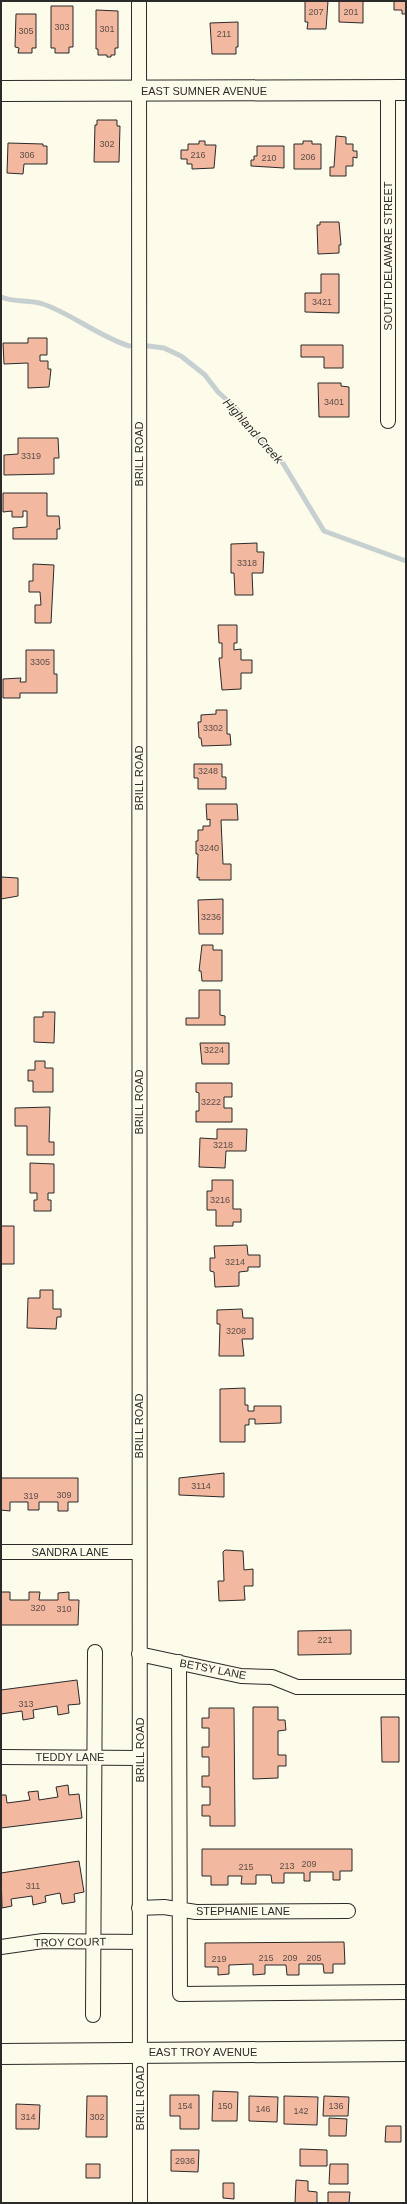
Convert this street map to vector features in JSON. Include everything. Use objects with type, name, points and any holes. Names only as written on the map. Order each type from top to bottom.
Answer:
[{"type":"main road","name":"EAST SUMNER AVENUE","points":[[1,91],[397,90]]},
{"type":"main road","name":"EAST TROY AVENUE","points":[[1,2054],[406,2051]]},
{"type":"street","name":"BRILL ROAD","points":[[139,1],[140,2203]]},
{"type":"street","name":"SOUTH DELAWARE STREET","points":[[388,421],[397,90]]},
{"type":"street","name":"SANDRA LANE","points":[[1,1552],[139,1552]]},
{"type":"street","points":[[93,2015],[95,1652]]},
{"type":"street","name":"BETSY LANE","points":[[139,1654],[240,1676],[272,1677],[297,1687],[406,1687]]},
{"type":"street","points":[[179,1662],[180,1994],[406,1992]]},
{"type":"street","name":"TEDDY LANE","points":[[1,1757],[140,1758]]},
{"type":"street","name":"STEPHANIE LANE","points":[[139,1908],[164,1907],[196,1912],[348,1911]]},
{"type":"street","name":"TROY COURT","points":[[1,1946],[43,1941],[140,1942]]},
{"type":"building","points":[[305,1],[328,1],[326,29],[307,29],[308,22],[305,22]]},
{"type":"building","points":[[339,1],[363,1],[363,23],[339,22]]},
{"type":"building","points":[[394,1],[406,1],[406,14],[402,14],[402,10],[394,10]]},
{"type":"building","points":[[51,6],[73,6],[73,47],[69,47],[69,53],[55,53],[55,48],[51,48]]},
{"type":"building","points":[[96,10],[118,11],[118,48],[115,48],[115,55],[111,55],[111,57],[107,57],[107,55],[98,55],[98,49],[96,49]]},
{"type":"building","points":[[16,14],[36,14],[36,48],[32,48],[32,53],[18,53],[19,48],[15,47]]},
{"type":"building","points":[[238,22],[238,47],[236,47],[236,54],[212,54],[210,23]]},
{"type":"building","points":[[97,120],[117,120],[117,126],[120,126],[119,162],[94,162],[95,125],[97,125]]},
{"type":"building","points":[[336,136],[346,137],[346,144],[353,144],[353,151],[357,151],[357,158],[353,157],[353,166],[346,166],[346,176],[330,176],[330,167],[334,167]]},
{"type":"building","points":[[199,141],[205,141],[205,145],[216,145],[214,168],[192,169],[192,164],[187,164],[187,159],[181,159],[181,150],[188,150],[188,144],[199,144]]},
{"type":"building","points":[[303,141],[312,141],[312,144],[321,144],[321,169],[294,169],[294,144],[303,144]]},
{"type":"building","points":[[8,143],[43,144],[43,146],[47,146],[47,164],[24,164],[23,174],[7,173]]},
{"type":"building","points":[[257,146],[284,146],[284,168],[251,166],[251,160],[254,160],[254,156],[257,156]]},
{"type":"building","points":[[320,222],[339,222],[341,245],[339,245],[339,253],[318,254],[317,225],[320,225]]},
{"type":"building","points":[[321,274],[339,274],[339,313],[305,312],[305,293],[321,293]]},
{"type":"building","points":[[28,338],[47,338],[47,355],[40,355],[40,361],[48,361],[48,369],[51,369],[49,387],[28,388],[28,363],[4,364],[3,343],[28,343]]},
{"type":"building","points":[[301,345],[343,345],[343,368],[324,368],[324,357],[301,357]]},
{"type":"building","points":[[318,383],[341,383],[341,386],[349,387],[349,417],[319,417]]},
{"type":"building","points":[[18,438],[58,438],[59,458],[54,458],[54,474],[4,475],[4,455],[18,454]]},
{"type":"building","points":[[3,493],[47,493],[47,516],[59,516],[60,529],[57,529],[57,539],[13,539],[13,528],[27,527],[27,511],[23,511],[23,517],[12,517],[12,511],[3,512]]},
{"type":"building","points":[[257,543],[257,552],[264,552],[263,573],[252,573],[253,595],[235,595],[234,573],[231,573],[231,544]]},
{"type":"building","points":[[33,564],[54,565],[51,623],[35,623],[35,605],[41,605],[40,592],[29,592],[29,581],[33,581]]},
{"type":"building","points":[[218,625],[237,625],[237,643],[234,643],[234,650],[241,649],[241,660],[252,660],[252,673],[241,673],[241,689],[222,690],[219,658],[222,658],[222,643],[219,643]]},
{"type":"building","points":[[26,650],[54,650],[54,674],[57,674],[57,693],[20,693],[20,698],[3,698],[3,679],[21,678],[20,682],[26,682]]},
{"type":"building","points":[[216,710],[227,710],[227,734],[230,734],[231,745],[202,746],[201,738],[199,738],[198,722],[201,722],[201,715],[216,714]]},
{"type":"building","points":[[194,764],[222,764],[222,777],[226,777],[226,789],[198,789],[198,778],[194,778]]},
{"type":"building","points":[[206,804],[237,804],[238,820],[221,820],[223,864],[231,864],[231,880],[199,880],[199,877],[197,878],[198,854],[196,854],[196,841],[198,841],[198,830],[203,830],[203,826],[210,826],[210,819],[207,820]]},
{"type":"building","points":[[1,877],[18,878],[18,896],[1,899]]},
{"type":"building","points":[[223,899],[223,934],[199,934],[198,900]]},
{"type":"building","points":[[202,945],[213,945],[213,950],[222,950],[222,981],[202,981],[201,971],[199,971]]},
{"type":"building","points":[[199,990],[220,990],[220,1015],[225,1016],[225,1025],[186,1025],[186,1018],[199,1018]]},
{"type":"building","points":[[43,1012],[55,1012],[54,1043],[34,1042],[34,1017],[43,1017]]},
{"type":"building","points":[[200,1043],[229,1043],[229,1064],[202,1064]]},
{"type":"building","points":[[35,1061],[45,1061],[45,1068],[53,1068],[53,1092],[33,1092],[33,1081],[28,1081],[28,1070],[35,1070]]},
{"type":"building","points":[[196,1083],[232,1083],[232,1097],[224,1097],[224,1108],[232,1108],[232,1122],[196,1122],[196,1111],[199,1111],[199,1093],[196,1092]]},
{"type":"building","points":[[50,1107],[49,1142],[54,1142],[54,1155],[27,1155],[27,1126],[15,1126],[15,1108]]},
{"type":"building","points":[[217,1129],[247,1129],[246,1151],[226,1151],[225,1168],[199,1167],[200,1138],[217,1139]]},
{"type":"building","points":[[30,1163],[54,1164],[54,1193],[48,1193],[48,1200],[51,1200],[51,1211],[34,1211],[34,1200],[37,1200],[37,1193],[30,1193]]},
{"type":"building","points":[[212,1180],[233,1180],[233,1209],[241,1209],[241,1222],[233,1222],[233,1226],[216,1226],[216,1210],[207,1210],[207,1191],[212,1191]]},
{"type":"building","points":[[1,1226],[14,1226],[14,1264],[1,1264]]},
{"type":"building","points":[[247,1245],[248,1255],[260,1255],[260,1267],[248,1267],[248,1271],[239,1272],[239,1286],[215,1287],[214,1272],[210,1271],[210,1258],[215,1258],[214,1246]]},
{"type":"building","points":[[40,1290],[53,1290],[53,1309],[61,1309],[61,1317],[57,1317],[56,1329],[27,1328],[28,1298],[40,1298]]},
{"type":"building","points":[[242,1309],[243,1318],[253,1318],[253,1339],[242,1339],[244,1356],[219,1356],[220,1324],[217,1324],[217,1310]]},
{"type":"building","points":[[245,1388],[245,1405],[248,1405],[248,1411],[254,1411],[254,1406],[281,1406],[281,1423],[255,1424],[255,1419],[249,1419],[249,1425],[245,1425],[245,1442],[220,1442],[220,1389]]},
{"type":"building","points":[[224,1473],[224,1497],[179,1495],[179,1478]]},
{"type":"building","points":[[1,1478],[78,1478],[78,1502],[68,1502],[68,1511],[58,1511],[58,1502],[39,1502],[39,1510],[28,1510],[28,1502],[10,1502],[10,1511],[1,1510]]},
{"type":"building","points":[[225,1550],[243,1551],[244,1570],[253,1569],[253,1586],[244,1586],[245,1600],[219,1601],[218,1581],[224,1581],[223,1552]]},
{"type":"building","points":[[1,1592],[10,1592],[10,1600],[29,1600],[29,1592],[40,1592],[39,1600],[58,1600],[58,1593],[69,1592],[69,1600],[79,1600],[78,1625],[1,1625]]},
{"type":"building","points":[[351,1630],[351,1654],[298,1655],[298,1631]]},
{"type":"building","points":[[77,1680],[80,1704],[68,1705],[69,1713],[58,1715],[57,1706],[33,1710],[34,1718],[23,1720],[22,1711],[1,1714],[1,1690]]},
{"type":"building","points":[[253,1707],[278,1707],[278,1720],[285,1720],[286,1730],[278,1731],[278,1755],[286,1755],[286,1766],[278,1766],[278,1778],[253,1779]]},
{"type":"building","points":[[209,1708],[234,1708],[235,1826],[210,1826],[210,1816],[202,1816],[202,1805],[210,1805],[210,1787],[202,1787],[202,1776],[209,1776],[209,1757],[202,1757],[202,1747],[209,1747],[209,1728],[202,1728],[202,1718],[209,1718]]},
{"type":"building","points":[[381,1717],[399,1717],[399,1762],[382,1762]]},
{"type":"building","points":[[68,1785],[69,1795],[79,1794],[82,1818],[1,1828],[1,1795],[6,1795],[7,1803],[30,1800],[28,1792],[38,1791],[39,1800],[58,1797],[56,1787]]},
{"type":"building","points":[[202,1849],[352,1849],[352,1871],[340,1871],[340,1880],[333,1880],[333,1872],[310,1872],[310,1881],[304,1881],[304,1873],[284,1873],[284,1883],[272,1883],[271,1875],[256,1875],[256,1884],[241,1884],[242,1876],[228,1876],[228,1885],[211,1885],[211,1876],[202,1876]]},
{"type":"building","points":[[79,1861],[84,1892],[74,1894],[75,1902],[62,1904],[60,1893],[45,1896],[46,1902],[33,1905],[32,1896],[11,1899],[12,1906],[2,1908],[1,1873]]},
{"type":"building","points":[[344,1942],[345,1964],[333,1964],[333,1973],[324,1973],[323,1964],[299,1964],[299,1975],[287,1975],[286,1965],[265,1965],[265,1974],[253,1975],[253,1964],[229,1965],[229,1974],[218,1975],[218,1967],[205,1967],[205,1943]]},
{"type":"building","points":[[213,2091],[238,2092],[237,2121],[212,2121]]},
{"type":"building","points":[[170,2095],[199,2095],[199,2129],[180,2129],[180,2116],[170,2116]]},
{"type":"building","points":[[87,2096],[107,2096],[107,2137],[86,2137]]},
{"type":"building","points":[[249,2096],[278,2097],[277,2122],[249,2121]]},
{"type":"building","points":[[284,2096],[318,2097],[317,2125],[284,2124]]},
{"type":"building","points":[[324,2096],[349,2097],[348,2116],[323,2116]]},
{"type":"building","points":[[16,2104],[40,2105],[39,2129],[16,2129]]},
{"type":"building","points":[[329,2118],[347,2119],[346,2136],[329,2136]]},
{"type":"building","points":[[386,2126],[401,2126],[401,2142],[385,2142]]},
{"type":"building","points":[[300,2149],[327,2150],[327,2166],[300,2166]]},
{"type":"building","points":[[171,2150],[199,2150],[198,2172],[171,2171]]},
{"type":"building","points":[[86,2164],[100,2164],[100,2178],[86,2178]]},
{"type":"building","points":[[330,2164],[348,2164],[348,2184],[329,2184]]},
{"type":"building","points":[[296,2180],[308,2181],[308,2191],[317,2192],[317,2203],[295,2203]]},
{"type":"building","points":[[223,2183],[234,2183],[234,2199],[223,2198]]},
{"type":"building","points":[[328,2192],[350,2192],[349,2203],[328,2203]]},
{"type":"waterway","name":"Highland Creek","points":[[1,297],[43,304],[54,308],[107,337],[129,346]]},
{"type":"waterway","name":"Highland Creek","points":[[148,346],[164,348],[181,356],[205,375],[218,392],[235,407],[259,439],[281,460],[324,531],[406,561]]}]
